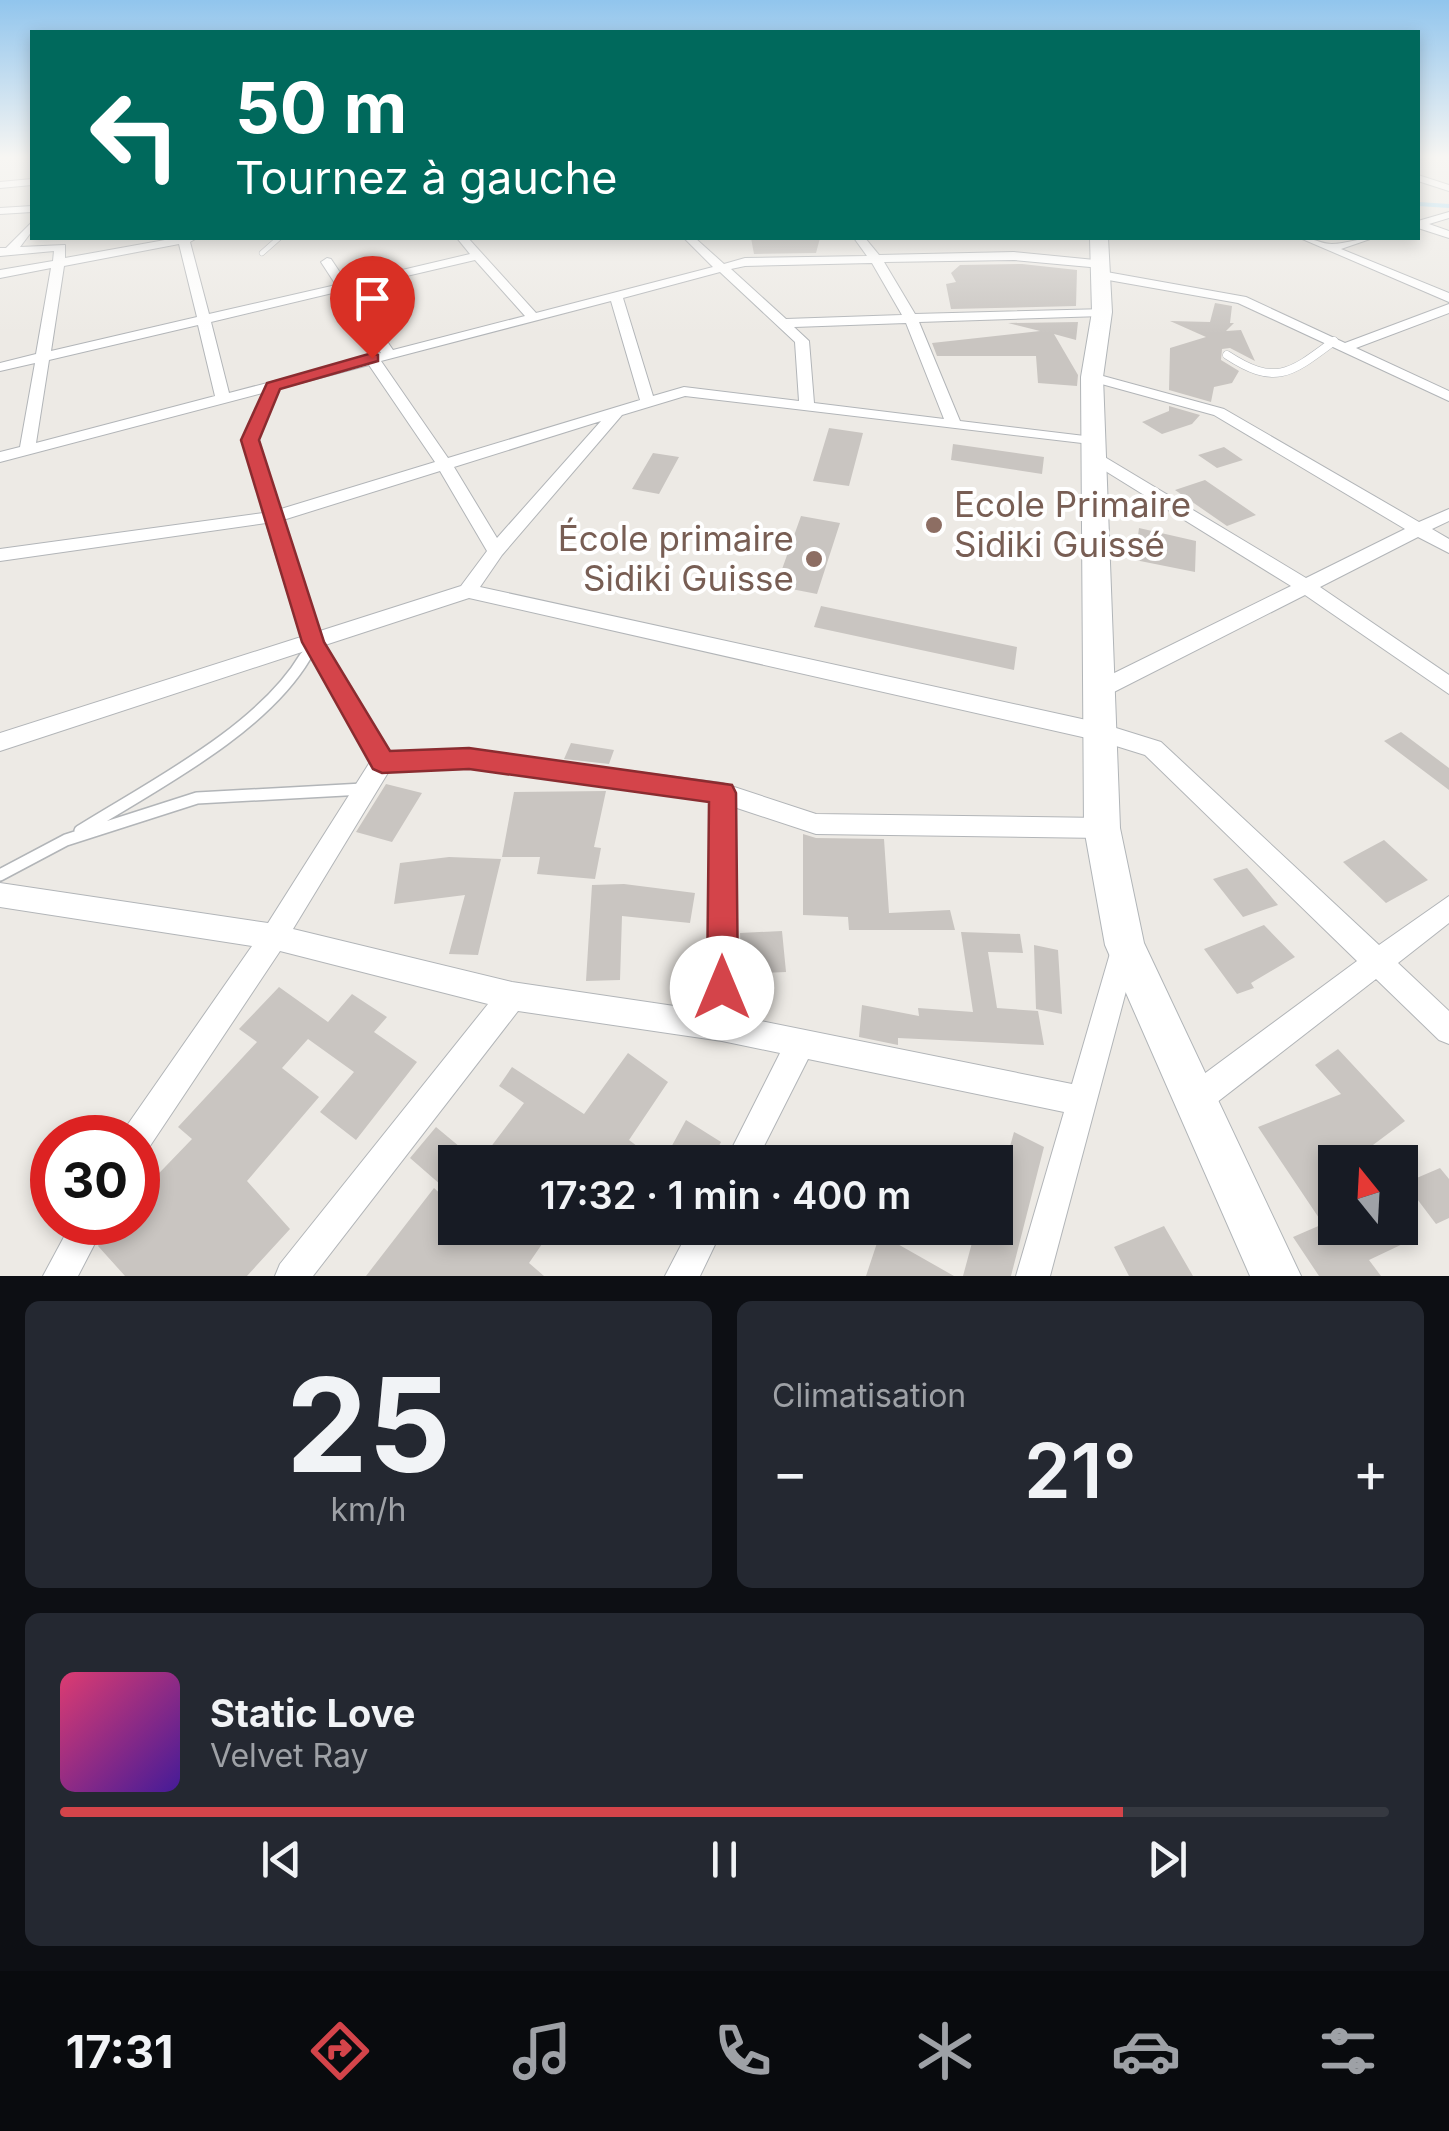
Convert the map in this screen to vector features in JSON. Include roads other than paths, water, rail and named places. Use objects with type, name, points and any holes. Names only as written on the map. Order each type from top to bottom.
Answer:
[{"type":"street","points":[[1420,223],[1449,216]]},
{"type":"street","points":[[1420,225],[1449,235]]},
{"type":"street","points":[[5,251],[30,226]]},
{"type":"street","points":[[0,274],[178,240]]},
{"type":"street","points":[[188,240],[202,320],[222,399]]},
{"type":"street","points":[[464,240],[532,316]]},
{"type":"street","points":[[692,240],[802,342],[807,406]]},
{"type":"street","points":[[861,240],[876,257],[911,318],[954,424]]},
{"type":"street","points":[[1311,240],[1449,298]]},
{"type":"street","points":[[1330,248],[1360,240]]},
{"type":"street","points":[[5,251],[60,247],[27,451]]},
{"type":"street","points":[[0,367],[477,256]]},
{"type":"street","points":[[0,457],[745,262],[876,257],[1100,259],[1242,300],[1449,397]]},
{"type":"street","points":[[1100,259],[1102,312],[1092,377],[1092,449],[1102,828],[1126,945],[1276,1276]]},
{"type":"street","points":[[328,262],[496,552]]},
{"type":"street","points":[[616,296],[648,403]]},
{"type":"street","points":[[1340,344],[1449,308]]},
{"type":"street","points":[[782,323],[1102,312]]},
{"type":"street","points":[[1092,377],[1220,412],[1449,547]]},
{"type":"street","points":[[0,555],[273,517],[617,414],[684,390],[954,424],[1092,449],[1304,585],[1449,686]]},
{"type":"street","points":[[468,590],[496,552],[617,414]]},
{"type":"street","points":[[1098,690],[1449,514]]},
{"type":"street","points":[[273,517],[313,642],[382,762]]},
{"type":"street","points":[[0,742],[468,590],[1100,732],[1152,748],[1449,1030]]},
{"type":"street","points":[[382,762],[469,759],[722,793],[816,824],[1102,828]]},
{"type":"street","points":[[153,1115],[274,937],[382,762]]},
{"type":"street","points":[[722,793],[722,1026]]},
{"type":"street","points":[[0,895],[274,937],[512,996],[722,1026],[1081,1101]]},
{"type":"street","points":[[1196,1099],[1449,908]]},
{"type":"street","points":[[1034,1276],[1126,945]]},
{"type":"street","points":[[292,1276],[512,996]]},
{"type":"street","points":[[749,1145],[800,1045]]},
{"type":"street","points":[[60,1276],[77,1245]]},
{"type":"street","points":[[682,1276],[698,1245]]},
{"type":"lane","points":[[262,253],[276,240]]},
{"type":"lane","points":[[1227,355],[1263,376],[1284,377],[1340,344]]},
{"type":"lane","points":[[273,386],[250,440],[273,517]]},
{"type":"lane","points":[[0,875],[66,840],[230,734],[304,664],[313,642]]},
{"type":"lane","points":[[66,840],[197,798],[366,789]]},
{"type":"place","name":"Ecole Primaire Sidiki Guissé","points":[[934,525]]},
{"type":"place","name":"École primaire Sidiki Guisse","points":[[814,559]]}]
